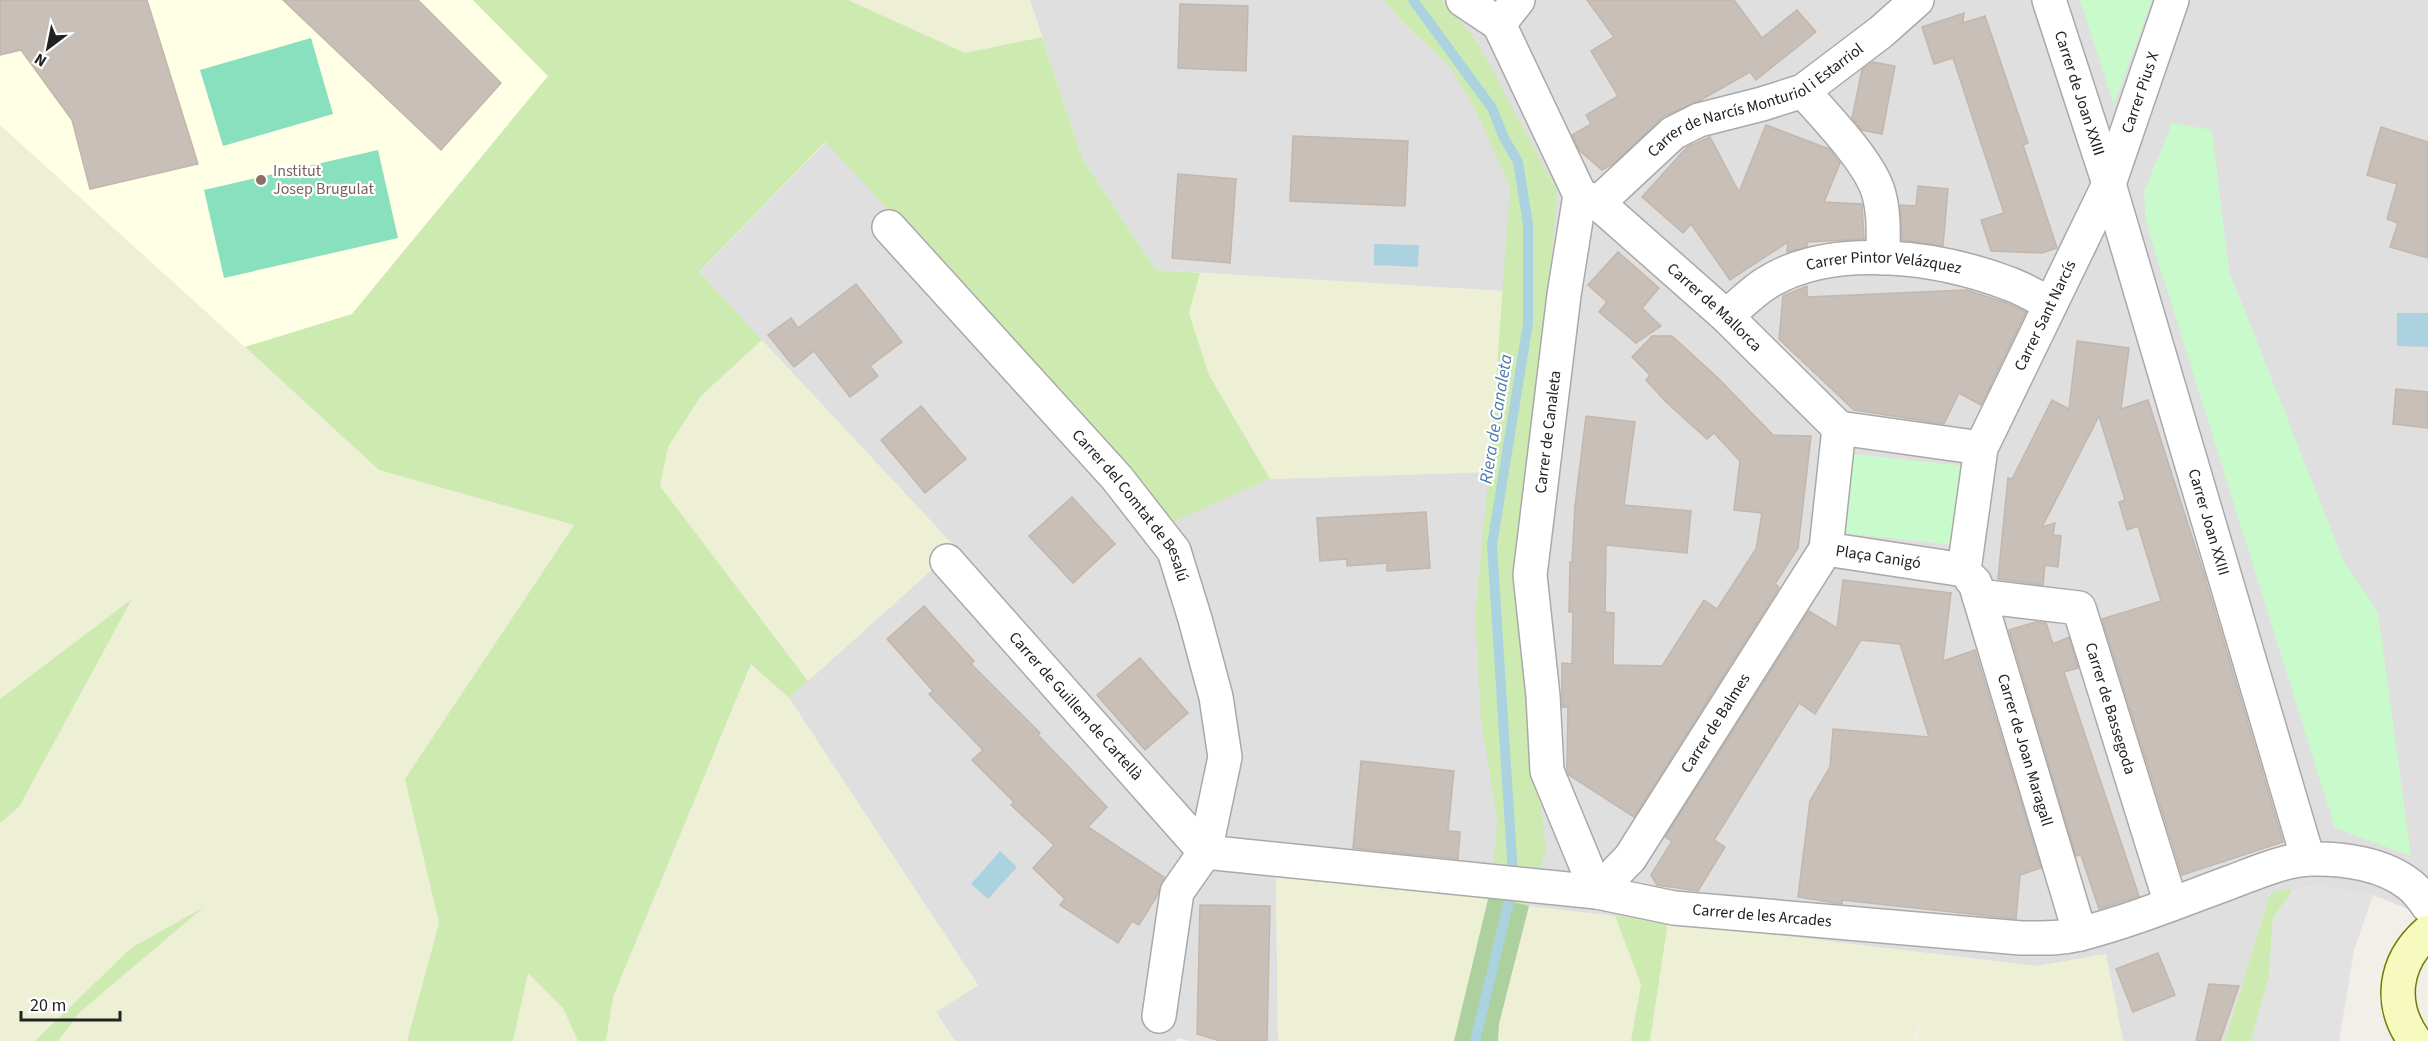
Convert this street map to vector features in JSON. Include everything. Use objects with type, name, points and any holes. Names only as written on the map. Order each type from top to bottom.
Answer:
[{"type":"main road","points":[[2391,1041],[2398,1004],[2398,987],[2407,956],[2416,942],[2428,932]]},
{"type":"main road","points":[[2398,1004],[2402,1018],[2415,1041]]},
{"type":"street","points":[[1463,0],[1509,12],[1589,199]]},
{"type":"street","name":"Carrer de Narcís Monturiol i Estarriol","points":[[1589,199],[1673,133],[1699,120],[1803,91],[1881,32],[1917,0]]},
{"type":"street","name":"Carrer de Joan XXIII","points":[[2049,0],[2109,184]]},
{"type":"street","name":"Carrer Pius X","points":[[2109,184],[2172,0]]},
{"type":"street","points":[[1803,91],[1852,147],[1876,187],[1884,220],[1883,258]]},
{"type":"street","name":"Carrer Sant Narcís","points":[[1981,448],[2109,184]]},
{"type":"street","name":"Carrer Joan XXIII","points":[[2109,184],[2308,859]]},
{"type":"street","name":"Carrer de Mallorca","points":[[1589,199],[1726,316],[1839,428]]},
{"type":"street","name":"Carrer de Canaleta","points":[[1589,199],[1564,295],[1530,575],[1543,696],[1547,771],[1598,892]]},
{"type":"street","name":"Carrer del Comtat de Besalú","points":[[889,227],[1117,478],[1174,551],[1196,619],[1216,697],[1225,757],[1205,852]]},
{"type":"street","name":"Carrer Pintor Velázquez","points":[[1726,316],[1766,284],[1799,270],[1840,259],[1883,258],[1956,267],[2011,284],[2050,304]]},
{"type":"street","points":[[1839,428],[1981,448],[1972,583]]},
{"type":"street","name":"Plaça Canigó","points":[[1839,428],[1826,549],[1972,583]]},
{"type":"street","name":"Carrer de Balmes","points":[[1598,892],[1630,858],[1826,549]]},
{"type":"street","name":"Carrer de Guillem de Cartellà","points":[[946,561],[1205,852]]},
{"type":"street","name":"Carrer de Bassegoda","points":[[1972,583],[2079,608],[2171,904]]},
{"type":"street","name":"Carrer de Joan Maragall","points":[[1972,583],[2080,934]]},
{"type":"street","points":[[1159,1016],[1177,892],[1205,852]]},
{"type":"street","name":"Carrer de les Arcades","points":[[1205,852],[1598,892],[1674,908],[2021,938],[2053,938],[2080,934],[2266,869],[2308,859],[2350,861],[2382,870],[2409,883],[2428,906]]},
{"type":"shaded area","name":"Institut Josep Brugulat","points":[[0,0],[473,0],[548,76],[352,314],[245,347],[0,125]]},
{"type":"shaded area","points":[[848,0],[1030,0],[1042,37],[965,53]]},
{"type":"shaded area","points":[[1030,0],[2428,0],[2428,917],[2373,895],[2323,887],[2294,888],[2270,893],[2225,1041],[2123,1041],[2106,954],[2037,966],[1529,906],[1489,895],[1276,876],[1278,1041],[1188,1041],[1180,1038],[1174,1041],[955,1041],[936,1012],[978,985],[789,698],[956,548],[699,273],[826,142],[1134,471],[1168,523],[1270,479],[1489,472],[1527,476],[1549,294],[1156,270],[1083,160]]},
{"type":"shaded area","points":[[0,125],[379,470],[574,525],[405,779],[439,923],[407,1041],[58,1041],[80,1012],[200,910],[131,948],[35,1041],[0,1041],[0,823],[19,807],[131,601],[0,699]]},
{"type":"shaded area","points":[[1200,273],[1503,291],[1489,472],[1270,479],[1209,375],[1189,313]]},
{"type":"shaded area","points":[[762,340],[956,548],[808,681],[660,486],[668,447],[702,396]]},
{"type":"shaded area","points":[[752,664],[789,698],[978,985],[936,1012],[955,1041],[606,1041],[613,997]]},
{"type":"shaded area","points":[[1276,875],[1489,895],[1454,1041],[1278,1041]]},
{"type":"shaded area","points":[[2323,887],[2373,895],[2354,950],[2339,1041],[2251,1041],[2269,977],[2273,919],[2294,888]]},
{"type":"shaded area","points":[[1529,906],[1615,916],[1641,984],[1631,1041],[1498,1041],[1499,1024]]},
{"type":"shaded area","points":[[1668,922],[2037,966],[2106,954],[2123,1041],[1917,1041],[1923,1015],[1913,1041],[1650,1041]]},
{"type":"shaded area","points":[[528,972],[563,1008],[578,1041],[513,1041]]},
{"type":"green space","points":[[473,0],[848,0],[965,53],[1042,37],[1083,160],[1156,270],[1200,273],[1189,313],[1209,375],[1270,479],[1168,524],[1134,471],[825,142],[699,272],[762,340],[701,396],[668,447],[660,486],[808,681],[789,698],[751,664],[613,997],[606,1041],[578,1041],[563,1008],[528,973],[513,1041],[407,1041],[439,923],[405,779],[574,525],[379,470],[245,347],[352,314],[548,76]]},
{"type":"green space","points":[[1384,0],[1442,0],[1478,43],[1557,191],[1549,294],[1531,717],[1546,850],[1529,906],[1489,895],[1493,877],[1497,818],[1481,720],[1475,617],[1491,450],[1510,187],[1476,111],[1449,66],[1402,21]]},
{"type":"green space","points":[[2080,0],[2152,0],[2114,105]]},
{"type":"green space","points":[[311,38],[333,114],[223,146],[200,70]]},
{"type":"green space","points":[[2172,123],[2212,130],[2229,271],[2344,562],[2378,612],[2411,856],[2335,828],[2146,222],[2144,192]]},
{"type":"green space","points":[[378,150],[398,238],[224,278],[204,190]]},
{"type":"green space","points":[[1853,454],[1965,466],[1956,545],[1844,533]]},
{"type":"green space","points":[[132,599],[19,807],[0,823],[0,699]]},
{"type":"green space","points":[[2294,888],[2273,919],[2269,977],[2251,1041],[2225,1041],[2270,893]]},
{"type":"green space","points":[[1489,895],[1529,906],[1499,1024],[1498,1041],[1454,1041]]},
{"type":"green space","points":[[204,907],[80,1012],[58,1041],[35,1041],[131,948]]},
{"type":"green space","points":[[1615,916],[1668,922],[1650,1041],[1631,1041],[1641,984]]},
{"type":"water","points":[[1374,244],[1419,245],[1418,267],[1374,265]]},
{"type":"water","points":[[2397,313],[2428,313],[2428,347],[2397,346]]},
{"type":"water","points":[[1000,851],[1017,867],[988,899],[971,884]]},
{"type":"building","points":[[0,0],[147,0],[198,164],[90,189],[72,120],[21,50],[0,55]]},
{"type":"building","points":[[283,0],[418,0],[501,83],[441,150]]},
{"type":"building","points":[[1587,0],[1734,0],[1762,38],[1797,10],[1816,32],[1756,80],[1750,72],[1699,101],[1664,116],[1613,164],[1602,170],[1579,150],[1572,135],[1591,124],[1586,115],[1618,96],[1591,51],[1614,37]]},
{"type":"building","points":[[1180,4],[1248,6],[1246,71],[1178,68]]},
{"type":"building","points":[[1964,13],[1963,23],[1985,16],[2028,143],[2023,145],[2057,248],[2042,253],[1991,251],[1981,220],[2004,213],[1953,58],[1934,64],[1922,27]]},
{"type":"building","points":[[1873,62],[1895,66],[1882,134],[1862,130],[1852,118],[1862,70]]},
{"type":"building","points":[[1766,125],[1829,149],[1840,163],[1824,202],[1862,204],[1864,239],[1807,242],[1807,247],[1787,252],[1788,242],[1730,280],[1691,224],[1683,233],[1642,197],[1687,147],[1710,137],[1739,192]]},
{"type":"building","points":[[2381,127],[2428,142],[2428,258],[2390,247],[2398,223],[2387,219],[2397,184],[2367,175]]},
{"type":"building","points":[[1293,136],[1408,141],[1405,206],[1290,201]]},
{"type":"building","points":[[1178,174],[1236,179],[1230,263],[1172,258]]},
{"type":"building","points":[[1918,186],[1948,189],[1943,246],[1902,240],[1900,205],[1916,206]]},
{"type":"building","points":[[1618,252],[1659,288],[1642,308],[1661,326],[1636,343],[1599,312],[1607,302],[1588,285]]},
{"type":"building","points":[[856,284],[902,342],[870,366],[878,376],[850,397],[814,351],[794,367],[768,335],[791,318],[798,328]]},
{"type":"building","points":[[1807,286],[1807,297],[1967,290],[2026,312],[1981,405],[1959,393],[1944,424],[1854,410],[1779,339],[1783,296]]},
{"type":"building","points":[[1652,336],[1672,336],[1719,379],[1773,435],[1811,436],[1798,548],[1775,584],[1779,587],[1777,591],[1634,817],[1569,775],[1567,770],[1568,707],[1562,707],[1562,663],[1572,664],[1573,612],[1569,612],[1570,562],[1572,562],[1575,506],[1586,416],[1635,422],[1624,505],[1691,511],[1687,553],[1606,545],[1605,612],[1614,613],[1613,665],[1662,666],[1704,600],[1717,609],[1756,549],[1762,513],[1734,510],[1740,461],[1714,433],[1707,439],[1666,402],[1646,380],[1650,375],[1632,357]]},
{"type":"building","points":[[2077,341],[2129,348],[2121,409],[2148,400],[2203,571],[2283,842],[2182,875],[2102,619],[2161,601],[2138,526],[2127,530],[2119,502],[2125,500],[2099,416],[2042,527],[2055,523],[2053,535],[2061,536],[2058,567],[2045,565],[2043,585],[1998,579],[2008,478],[2012,479],[2052,400],[2069,409]]},
{"type":"building","points":[[2396,389],[2428,392],[2428,428],[2393,424]]},
{"type":"building","points":[[921,406],[966,459],[925,493],[881,440]]},
{"type":"building","points":[[1072,497],[1115,544],[1073,583],[1029,536]]},
{"type":"building","points":[[1426,512],[1430,568],[1387,571],[1387,563],[1347,566],[1347,559],[1320,561],[1317,518]]},
{"type":"building","points":[[1843,580],[1951,593],[1943,661],[1975,650],[2041,868],[2020,875],[2016,919],[1842,900],[1842,904],[1798,897],[1810,801],[1830,767],[1833,729],[1929,737],[1900,644],[1861,640],[1815,714],[1799,703],[1714,840],[1725,847],[1698,891],[1657,885],[1651,875],[1672,841],[1665,837],[1809,611],[1837,628]]},
{"type":"building","points":[[924,606],[974,661],[971,664],[1040,733],[1038,735],[1107,807],[1088,827],[1164,877],[1157,896],[1139,925],[1132,921],[1118,943],[1060,905],[1065,899],[1033,868],[1054,845],[1011,805],[1014,802],[972,760],[983,750],[929,694],[933,691],[887,639]]},
{"type":"building","points":[[2036,622],[2046,623],[2053,644],[2069,637],[2078,668],[2064,672],[2139,896],[2099,909],[2081,855],[2076,856],[2009,630]]},
{"type":"building","points":[[1140,658],[1188,713],[1145,750],[1097,695]]},
{"type":"building","points":[[1361,761],[1454,771],[1448,831],[1460,832],[1458,859],[1353,848]]},
{"type":"building","points":[[1200,905],[1270,906],[1267,1041],[1220,1041],[1197,1034]]},
{"type":"building","points":[[2158,953],[2175,995],[2133,1012],[2116,969]]},
{"type":"building","points":[[2209,984],[2239,986],[2220,1041],[2196,1041]]},
{"type":"waterway","name":"Riera de Canaleta","points":[[1413,0],[1492,108],[1504,138],[1518,162],[1528,224],[1528,323],[1492,545],[1513,875]]},
{"type":"waterway","points":[[1475,1041],[1509,901]]},
{"type":"place","name":"Institut Josep Brugulat","points":[[261,180]]}]
